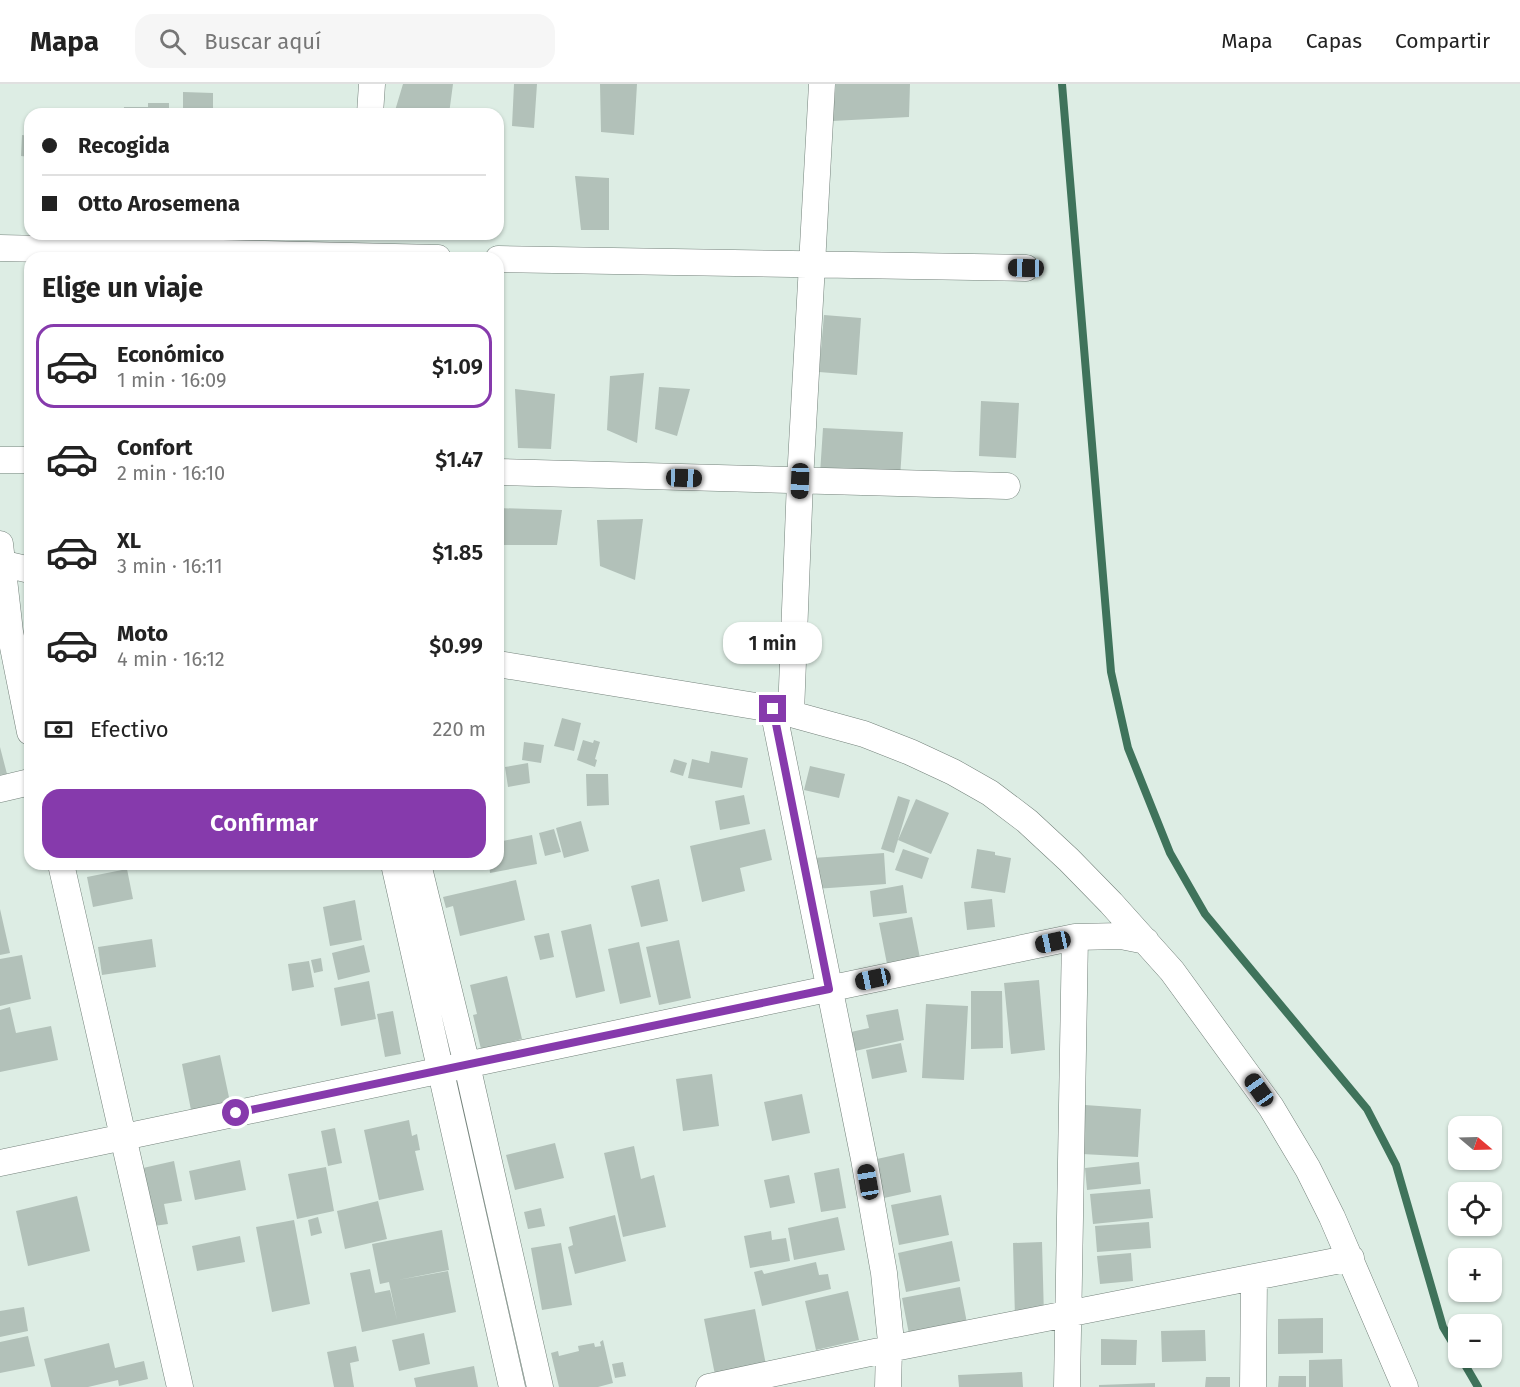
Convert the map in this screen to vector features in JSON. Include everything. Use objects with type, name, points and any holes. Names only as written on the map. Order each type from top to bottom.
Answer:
[{"type":"street","points":[[370,108],[372,84]]},
{"type":"street","points":[[822,84],[800,481],[782,711],[829,989],[884,1273],[891,1342],[888,1387]]},
{"type":"street","points":[[0,248],[380,252]]},
{"type":"street","points":[[504,259],[1026,268]]},
{"type":"street","points":[[0,460],[24,460]]},
{"type":"street","points":[[504,472],[1007,486]]},
{"type":"street","points":[[0,557],[24,567]]},
{"type":"street","points":[[0,557],[9,632],[24,703]]},
{"type":"street","points":[[504,665],[782,711],[864,734],[953,772],[990,793],[1027,821],[1069,860],[1146,941],[1202,1010],[1271,1107],[1308,1169],[1351,1258],[1405,1387]]},
{"type":"street","points":[[0,789],[24,783]]},
{"type":"street","points":[[62,870],[180,1387]]},
{"type":"street","points":[[395,870],[512,1387]]},
{"type":"street","points":[[419,870],[467,1065],[540,1387]]},
{"type":"street","points":[[0,1163],[1075,937],[1121,936],[1146,941]]},
{"type":"street","points":[[1067,1387],[1075,937]]},
{"type":"street","points":[[709,1387],[1351,1258]]},
{"type":"street","points":[[1253,1387],[1254,1277]]},
{"type":"building","points":[[403,84],[453,84],[450,108],[396,108]]},
{"type":"building","points":[[514,84],[537,84],[534,128],[512,126]]},
{"type":"building","points":[[600,84],[637,84],[634,135],[601,132]]},
{"type":"building","points":[[836,84],[910,84],[909,117],[832,121]]},
{"type":"building","points":[[183,92],[213,93],[213,108],[183,108]]},
{"type":"building","points":[[148,103],[169,103],[169,108],[124,108],[124,107],[148,107]]},
{"type":"building","points":[[22,135],[24,135],[24,156],[21,156]]},
{"type":"building","points":[[575,176],[609,178],[609,230],[581,230]]},
{"type":"building","points":[[824,315],[861,318],[857,375],[819,372]]},
{"type":"building","points":[[644,373],[637,443],[607,430],[610,376]]},
{"type":"building","points":[[659,387],[690,389],[677,436],[655,429]]},
{"type":"building","points":[[515,389],[555,394],[551,449],[518,448]]},
{"type":"building","points":[[981,401],[1019,403],[1016,458],[979,456]]},
{"type":"building","points":[[823,428],[903,432],[900,478],[820,474]]},
{"type":"building","points":[[504,508],[562,510],[557,545],[504,545]]},
{"type":"building","points":[[643,519],[635,580],[600,566],[597,520]]},
{"type":"building","points":[[562,718],[581,723],[574,751],[554,746]]},
{"type":"building","points":[[583,740],[593,743],[594,740],[600,742],[595,767],[577,760]]},
{"type":"building","points":[[524,742],[544,745],[541,763],[522,760]]},
{"type":"building","points":[[0,747],[7,774],[0,775]]},
{"type":"building","points":[[711,751],[748,758],[742,788],[688,778],[692,759],[709,763]]},
{"type":"building","points":[[674,759],[687,763],[683,776],[670,772]]},
{"type":"building","points":[[528,763],[530,783],[508,787],[505,767]]},
{"type":"building","points":[[810,766],[845,774],[839,798],[804,790]]},
{"type":"building","points":[[586,774],[608,774],[609,805],[587,806]]},
{"type":"building","points":[[744,795],[750,824],[720,830],[715,801]]},
{"type":"building","points":[[898,796],[910,800],[894,853],[881,849]]},
{"type":"building","points":[[916,799],[949,813],[931,854],[898,840]]},
{"type":"building","points":[[581,821],[589,851],[564,858],[556,828]]},
{"type":"building","points":[[554,829],[561,852],[545,856],[539,833]]},
{"type":"building","points":[[765,829],[772,860],[740,868],[745,891],[702,902],[690,846]]},
{"type":"building","points":[[532,835],[537,864],[490,873],[490,870],[504,870],[504,841]]},
{"type":"building","points":[[903,849],[929,858],[922,879],[895,870]]},
{"type":"building","points":[[977,849],[1011,858],[1005,893],[971,888]]},
{"type":"building","points":[[884,853],[886,884],[815,889],[813,858]]},
{"type":"building","points":[[127,870],[133,899],[93,907],[87,877]]},
{"type":"building","points":[[659,879],[668,921],[641,927],[631,886]]},
{"type":"building","points":[[516,880],[525,920],[460,936],[453,906],[446,908],[443,897]]},
{"type":"building","points":[[903,885],[907,913],[873,917],[870,891]]},
{"type":"building","points":[[992,899],[995,927],[967,930],[964,902]]},
{"type":"building","points":[[355,900],[362,940],[330,946],[323,907]]},
{"type":"building","points":[[0,909],[10,953],[0,955]]},
{"type":"building","points":[[912,917],[920,958],[887,964],[879,923]]},
{"type":"building","points":[[591,924],[605,991],[576,998],[561,931]]},
{"type":"building","points":[[549,933],[554,957],[540,960],[534,936]]},
{"type":"building","points":[[152,939],[156,967],[102,975],[98,947]]},
{"type":"building","points":[[679,940],[691,998],[659,1005],[646,947]]},
{"type":"building","points":[[639,942],[651,997],[620,1004],[608,949]]},
{"type":"building","points":[[364,945],[370,972],[338,980],[332,953]]},
{"type":"building","points":[[22,955],[31,999],[0,1006],[0,959]]},
{"type":"building","points":[[321,958],[323,971],[314,973],[311,960]]},
{"type":"building","points":[[309,961],[314,987],[292,991],[288,964]]},
{"type":"building","points":[[507,976],[522,1039],[481,1049],[473,1015],[477,1014],[470,985]]},
{"type":"building","points":[[1039,980],[1045,1050],[1011,1054],[1004,983]]},
{"type":"building","points":[[369,981],[376,1019],[341,1026],[334,988]]},
{"type":"building","points":[[971,991],[1002,991],[1003,1048],[971,1049]]},
{"type":"building","points":[[926,1004],[968,1006],[964,1080],[922,1078]]},
{"type":"building","points":[[10,1007],[16,1033],[51,1026],[58,1060],[0,1072],[0,1010]]},
{"type":"building","points":[[898,1009],[904,1040],[855,1051],[851,1032],[869,1028],[866,1015]]},
{"type":"building","points":[[393,1011],[401,1054],[385,1057],[377,1014]]},
{"type":"building","points":[[901,1043],[907,1072],[872,1079],[866,1050]]},
{"type":"building","points":[[220,1055],[230,1102],[191,1110],[182,1064]]},
{"type":"building","points":[[712,1074],[719,1126],[683,1131],[676,1079]]},
{"type":"building","points":[[802,1094],[810,1133],[772,1141],[764,1102]]},
{"type":"building","points":[[1085,1105],[1141,1109],[1138,1157],[1082,1154]]},
{"type":"building","points":[[409,1120],[412,1136],[417,1134],[420,1150],[415,1151],[424,1190],[379,1200],[364,1130]]},
{"type":"building","points":[[335,1128],[342,1163],[328,1166],[321,1131]]},
{"type":"building","points":[[555,1143],[564,1178],[515,1190],[506,1155]]},
{"type":"building","points":[[634,1146],[641,1179],[654,1175],[666,1227],[623,1237],[604,1153]]},
{"type":"building","points":[[904,1153],[911,1192],[884,1198],[877,1159]]},
{"type":"building","points":[[240,1160],[246,1190],[195,1200],[189,1171]]},
{"type":"building","points":[[174,1161],[182,1201],[164,1204],[168,1224],[154,1226],[143,1168]]},
{"type":"building","points":[[1139,1162],[1141,1184],[1087,1190],[1085,1168]]},
{"type":"building","points":[[326,1167],[334,1211],[297,1219],[288,1174]]},
{"type":"building","points":[[839,1168],[846,1208],[821,1212],[814,1173]]},
{"type":"building","points":[[789,1175],[795,1203],[770,1208],[764,1180]]},
{"type":"building","points":[[1150,1189],[1153,1218],[1093,1224],[1090,1194]]},
{"type":"building","points":[[941,1195],[949,1235],[899,1245],[891,1205]]},
{"type":"building","points":[[77,1196],[90,1251],[28,1266],[16,1211]]},
{"type":"building","points":[[378,1201],[387,1239],[345,1249],[337,1211]]},
{"type":"building","points":[[541,1208],[545,1226],[528,1229],[524,1212]]},
{"type":"building","points":[[615,1215],[626,1261],[575,1274],[568,1247],[573,1245],[569,1227]]},
{"type":"building","points":[[318,1217],[322,1233],[311,1236],[308,1220]]},
{"type":"building","points":[[838,1217],[845,1250],[794,1260],[788,1228]]},
{"type":"building","points":[[294,1220],[310,1304],[272,1312],[256,1227]]},
{"type":"building","points":[[1149,1222],[1151,1248],[1097,1252],[1095,1226]]},
{"type":"building","points":[[442,1230],[449,1270],[398,1280],[448,1271],[456,1312],[362,1332],[350,1273],[370,1269],[375,1293],[390,1290],[397,1320],[389,1282],[380,1284],[372,1244]]},
{"type":"building","points":[[771,1231],[772,1240],[786,1238],[790,1261],[750,1268],[744,1236]]},
{"type":"building","points":[[240,1236],[245,1262],[197,1271],[192,1246]]},
{"type":"building","points":[[952,1241],[960,1281],[906,1292],[898,1253]]},
{"type":"building","points":[[1042,1242],[1044,1317],[1015,1318],[1013,1243]]},
{"type":"building","points":[[561,1243],[572,1305],[542,1310],[531,1248]]},
{"type":"building","points":[[1131,1253],[1133,1281],[1100,1284],[1097,1256]]},
{"type":"building","points":[[816,1262],[819,1275],[828,1274],[831,1289],[762,1306],[754,1272],[762,1270],[764,1274]]},
{"type":"building","points":[[960,1287],[967,1323],[909,1334],[902,1298]]},
{"type":"building","points":[[848,1291],[859,1340],[816,1350],[805,1301]]},
{"type":"building","points":[[24,1307],[28,1331],[0,1337],[0,1311]]},
{"type":"building","points":[[755,1309],[767,1370],[716,1380],[704,1319]]},
{"type":"building","points":[[1323,1318],[1323,1353],[1278,1354],[1278,1319]]},
{"type":"building","points":[[1205,1330],[1206,1361],[1162,1362],[1161,1331]]},
{"type":"building","points":[[424,1333],[430,1364],[399,1371],[392,1340]]},
{"type":"building","points":[[28,1336],[35,1366],[0,1373],[0,1342]]},
{"type":"building","points":[[1101,1339],[1137,1340],[1136,1365],[1101,1365]]},
{"type":"building","points":[[603,1340],[613,1383],[598,1387],[559,1387],[551,1353],[558,1351],[559,1356],[579,1351],[578,1346],[594,1343],[595,1347],[601,1346],[600,1342]]},
{"type":"building","points":[[109,1343],[115,1368],[144,1361],[148,1379],[119,1386],[118,1380],[88,1387],[51,1387],[44,1359]]},
{"type":"building","points":[[356,1346],[359,1361],[350,1363],[354,1387],[334,1387],[327,1352]]},
{"type":"building","points":[[1342,1359],[1343,1387],[1309,1387],[1309,1360]]},
{"type":"building","points":[[623,1362],[626,1376],[615,1378],[612,1364]]},
{"type":"building","points":[[474,1366],[478,1387],[416,1387],[414,1378]]},
{"type":"building","points":[[1022,1372],[1023,1387],[959,1387],[958,1375]]},
{"type":"building","points":[[1279,1376],[1306,1376],[1306,1387],[1278,1387]]},
{"type":"building","points":[[1206,1377],[1230,1377],[1230,1387],[1205,1387]]},
{"type":"building","points":[[1155,1383],[1155,1387],[1099,1387],[1099,1385]]},
{"type":"waterway","points":[[1062,84],[1111,672],[1128,748],[1170,853],[1205,914],[1367,1109],[1396,1165],[1443,1327],[1448,1335]]},
{"type":"waterway","points":[[1467,1368],[1478,1387]]},
{"type":"route","points":[[236,1113],[829,989],[773,709]]}]
